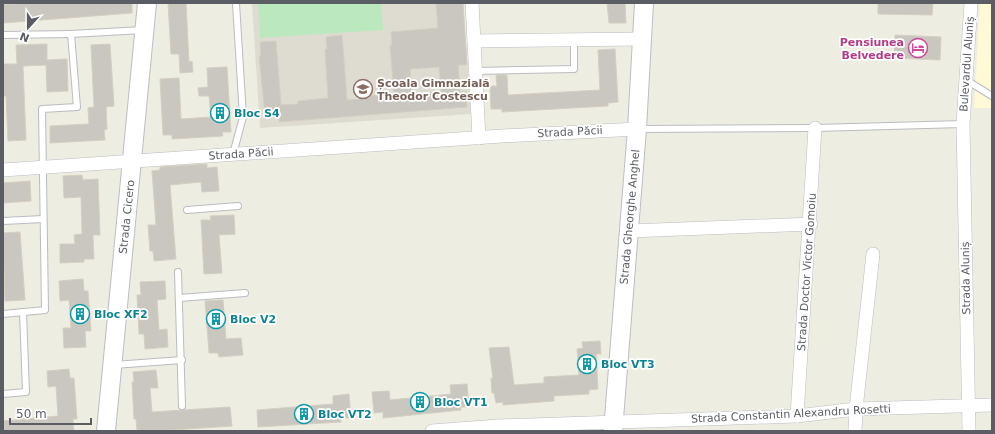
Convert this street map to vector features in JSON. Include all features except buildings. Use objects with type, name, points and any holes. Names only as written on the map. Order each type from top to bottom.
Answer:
[{"type":"main road","name":"Strada Cicero","points":[[106,431],[147,3]]},
{"type":"main road","name":"Strada Gheorghe Anghel","points":[[613,427],[630,231],[644,3]]},
{"type":"street","points":[[472,3],[479,138]]},
{"type":"street","name":"Bulevardul Aluniș","points":[[963,124],[970,3]]},
{"type":"street","points":[[474,41],[641,39]]},
{"type":"street","name":"Strada Aluniș","points":[[963,124],[969,431]]},
{"type":"street","name":"Strada Doctor Victor Gomoiu","points":[[797,416],[811,224],[816,128]]},
{"type":"street","name":"Strada Păcii","points":[[3,170],[479,138],[637,129]]},
{"type":"street","points":[[630,231],[811,224]]},
{"type":"street","points":[[855,431],[856,409],[873,254]]},
{"type":"street","name":"Strada Constantin Alexandru Rosetti","points":[[432,431],[493,426],[613,427],[797,416],[856,409],[992,406]]},
{"type":"lane","points":[[233,154],[243,117],[236,3]]},
{"type":"lane","points":[[3,35],[71,34],[144,30]]},
{"type":"lane","points":[[3,314],[45,310],[42,109],[77,107],[71,34]]},
{"type":"lane","points":[[475,71],[574,69],[574,40]]},
{"type":"lane","points":[[966,79],[992,96]]},
{"type":"lane","points":[[637,129],[816,128],[963,124]]},
{"type":"lane","points":[[187,210],[238,206]]},
{"type":"lane","points":[[3,221],[43,219]]},
{"type":"lane","points":[[178,272],[182,360],[182,406]]},
{"type":"lane","points":[[179,298],[245,293]]},
{"type":"lane","points":[[3,394],[26,392],[23,312]]},
{"type":"lane","points":[[112,365],[182,360]]},
{"type":"shaded area","name":"Școala Gimnazială Theodor Costescu","points":[[252,3],[463,3],[471,114],[260,128]]},
{"type":"shaded area","points":[[980,3],[992,3],[992,108],[974,108]]},
{"type":"green space","points":[[258,3],[381,3],[383,30],[260,38]]},
{"type":"place","name":"Pensiunea Belvedere","points":[[918,48]]},
{"type":"place","name":"Școala Gimnazială Theodor Costescu","points":[[363,89]]},
{"type":"place","name":"Bloc S4","points":[[220,113]]},
{"type":"place","name":"Bloc XF2","points":[[80,314]]},
{"type":"place","name":"Bloc V2","points":[[216,319]]},
{"type":"place","name":"Bloc VT3","points":[[587,364]]},
{"type":"place","name":"Bloc VT1","points":[[420,402]]},
{"type":"place","name":"Bloc VT2","points":[[304,414]]}]
